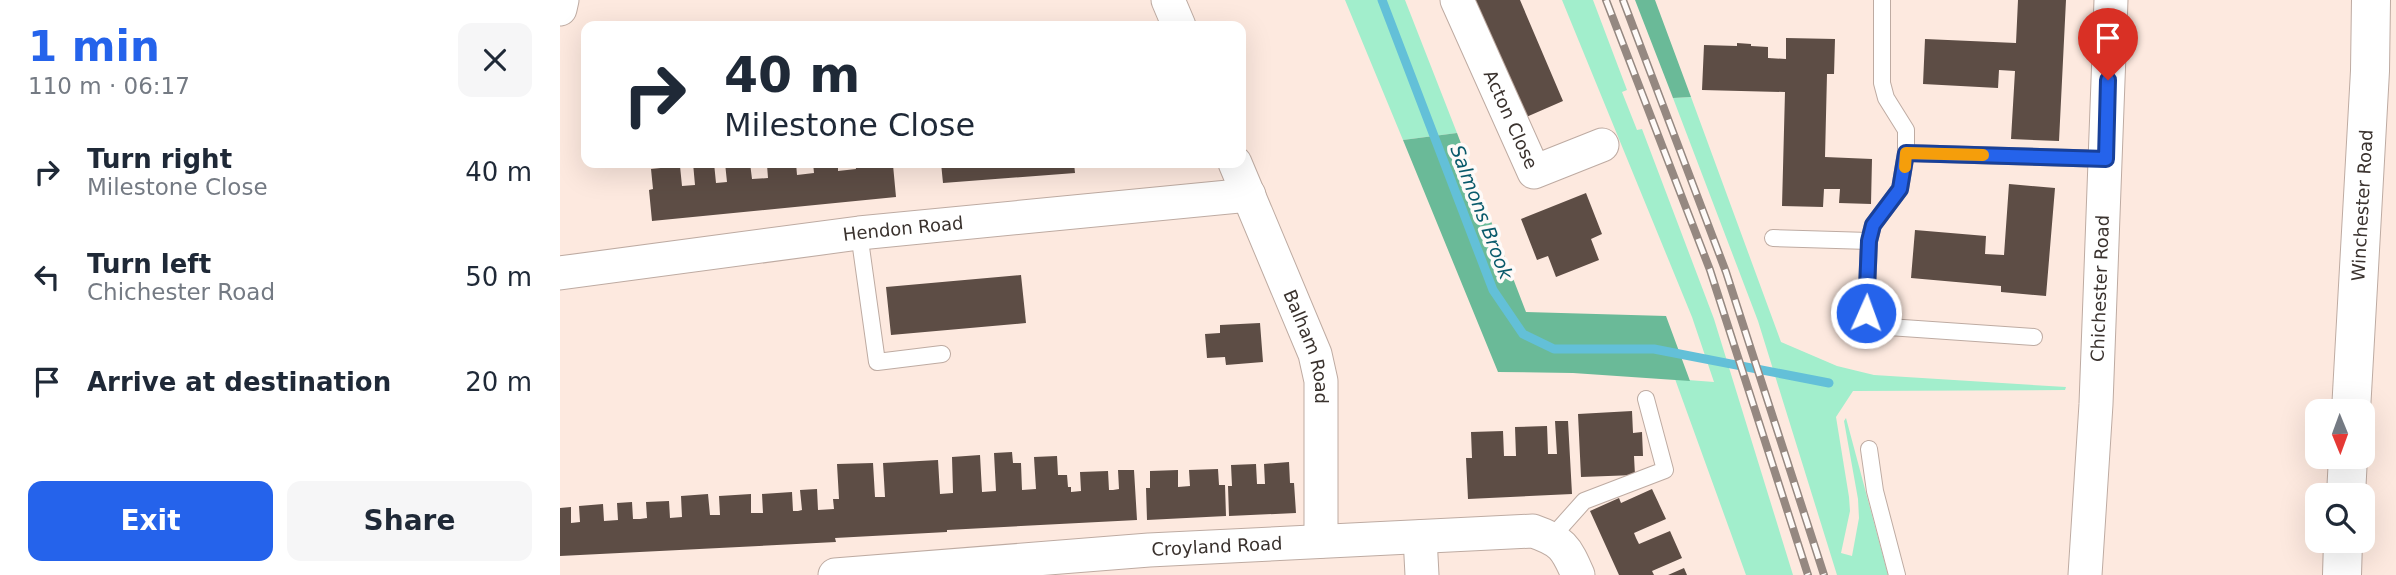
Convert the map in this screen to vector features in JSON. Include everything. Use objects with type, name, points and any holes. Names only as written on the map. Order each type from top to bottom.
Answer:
[{"type":"street","points":[[560,9],[562,0]]},
{"type":"street","points":[[1168,0],[1177,21]]},
{"type":"street","name":"Acton Close","points":[[1457,0],[1534,172],[1602,145]]},
{"type":"street","name":"Chichester Road","points":[[2085,575],[2096,404],[2111,0]]},
{"type":"street","name":"Winchester Road","points":[[2352,399],[2383,72],[2371,0]]},
{"type":"street","name":"Balham Road","points":[[1238,168],[1315,354],[1321,381],[1321,541]]},
{"type":"street","name":"Hendon Road","points":[[560,273],[859,233],[1249,195]]},
{"type":"street","name":"Croyland Road","points":[[835,575],[1150,563],[1321,541],[1533,531],[1551,538]]},
{"type":"street","points":[[1420,537],[1422,575]]},
{"type":"street","points":[[1551,538],[1567,549],[1578,575]]},
{"type":"street","points":[[2342,575],[2343,553]]},
{"type":"lane","points":[[1882,0],[1882,83],[1886,98],[1906,130],[1906,153],[1900,189],[1873,225],[1869,241],[1866,313],[1874,326],[2034,337]]},
{"type":"lane","points":[[1906,153],[2106,159]]},
{"type":"lane","points":[[859,233],[877,362],[942,354]]},
{"type":"lane","points":[[1773,238],[1869,241]]},
{"type":"lane","points":[[1551,538],[1584,501],[1665,470],[1646,399]]},
{"type":"lane","points":[[1869,449],[1875,491],[1897,575]]},
{"type":"green space","points":[[1345,0],[1405,0],[1457,133],[1403,140]]},
{"type":"green space","points":[[1562,0],[1593,0],[1627,90],[1622,92],[1637,130],[1642,129],[1714,319],[1793,575],[1746,575],[1675,379],[1714,382],[1692,317]]},
{"type":"green space","points":[[1635,0],[1655,0],[1691,97],[1673,98]]},
{"type":"green space","points":[[1691,97],[1781,342],[1837,366],[1874,375],[2066,387],[2065,390],[1853,391],[1836,417],[1850,511],[1841,553],[1852,556],[1859,518],[1844,421],[1846,418],[1888,575],[1837,575],[1758,321],[1673,98]]},
{"type":"green space","points":[[1457,133],[1526,312],[1666,316],[1690,381],[1573,373],[1498,372],[1403,140]]},
{"type":"building","points":[[1466,0],[1520,0],[1563,101],[1517,121]]},
{"type":"building","points":[[2018,0],[2066,0],[2059,141],[2011,139],[2015,71],[1999,70],[1998,88],[1923,84],[1925,39],[2016,43]]},
{"type":"building","points":[[1786,38],[1835,39],[1834,74],[1827,74],[1825,157],[1872,159],[1871,204],[1839,203],[1840,189],[1824,189],[1823,207],[1782,206],[1785,92],[1702,90],[1704,45],[1751,44],[1768,47],[1768,58],[1786,59]]},
{"type":"building","points":[[680,168],[682,186],[695,185],[693,168],[714,168],[716,183],[727,182],[726,168],[751,168],[752,179],[768,178],[767,168],[796,168],[797,175],[814,173],[814,168],[838,168],[838,171],[893,168],[896,197],[652,221],[649,190],[653,189],[651,169]]},
{"type":"building","points":[[942,168],[1074,168],[1075,173],[943,183]]},
{"type":"building","points":[[2009,184],[2055,188],[2046,296],[2001,292],[2001,286],[1911,278],[1915,230],[1986,236],[1985,254],[2004,255]]},
{"type":"building","points":[[1586,193],[1602,234],[1591,239],[1599,260],[1556,277],[1548,256],[1537,260],[1521,219]]},
{"type":"building","points":[[1021,275],[1026,323],[891,335],[886,287]]},
{"type":"building","points":[[1260,323],[1263,362],[1226,365],[1225,357],[1207,358],[1205,334],[1220,333],[1220,325]]},
{"type":"building","points":[[1632,411],[1633,433],[1642,432],[1643,456],[1634,456],[1635,475],[1581,477],[1578,414]]},
{"type":"building","points":[[1555,421],[1568,421],[1572,494],[1468,499],[1466,458],[1472,458],[1471,432],[1503,431],[1504,456],[1516,456],[1515,427],[1547,426],[1548,454],[1557,454]]},
{"type":"building","points":[[1012,452],[1013,463],[1021,463],[1022,490],[1036,489],[1034,457],[1057,456],[1058,475],[1067,475],[1071,492],[1081,491],[1080,472],[1108,471],[1109,490],[1113,490],[1119,489],[1118,470],[1134,470],[1137,520],[835,538],[836,542],[560,556],[560,508],[571,507],[571,523],[580,522],[579,506],[603,504],[604,521],[618,520],[617,503],[632,502],[633,519],[640,519],[647,518],[646,502],[669,501],[670,518],[682,517],[681,496],[708,494],[710,515],[720,515],[719,496],[751,494],[751,513],[763,513],[762,494],[792,492],[793,511],[798,511],[802,510],[800,490],[817,489],[818,510],[834,509],[833,499],[839,499],[837,464],[873,463],[875,497],[885,497],[883,463],[938,460],[940,494],[953,493],[952,457],[980,455],[982,492],[996,491],[994,453]]},
{"type":"building","points":[[1289,462],[1296,513],[1229,516],[1228,486],[1232,486],[1231,465],[1256,464],[1257,484],[1265,484],[1264,464]]},
{"type":"building","points":[[1218,469],[1219,485],[1225,485],[1226,516],[1147,520],[1146,488],[1150,488],[1150,471],[1178,470],[1178,487],[1190,486],[1189,470]]},
{"type":"building","points":[[1652,489],[1666,519],[1634,533],[1636,538],[1639,544],[1670,531],[1682,558],[1652,571],[1654,575],[1619,575],[1590,511],[1619,498],[1621,503]]},
{"type":"building","points":[[1684,568],[1687,575],[1668,575]]},
{"type":"waterway","name":"Salmons Brook","points":[[1382,0],[1493,290],[1523,334],[1554,349],[1654,349],[1829,383]]},
{"type":"railway","points":[[1606,0],[1710,270],[1808,575]]},
{"type":"railway","points":[[1623,0],[1726,272],[1824,575]]},
{"type":"slow traffic","points":[[1905,167],[1906,153],[1983,155]]},
{"type":"route","points":[[1866,313],[1869,241],[1873,225],[1900,189],[1906,153],[2106,159],[2108,80]]}]
